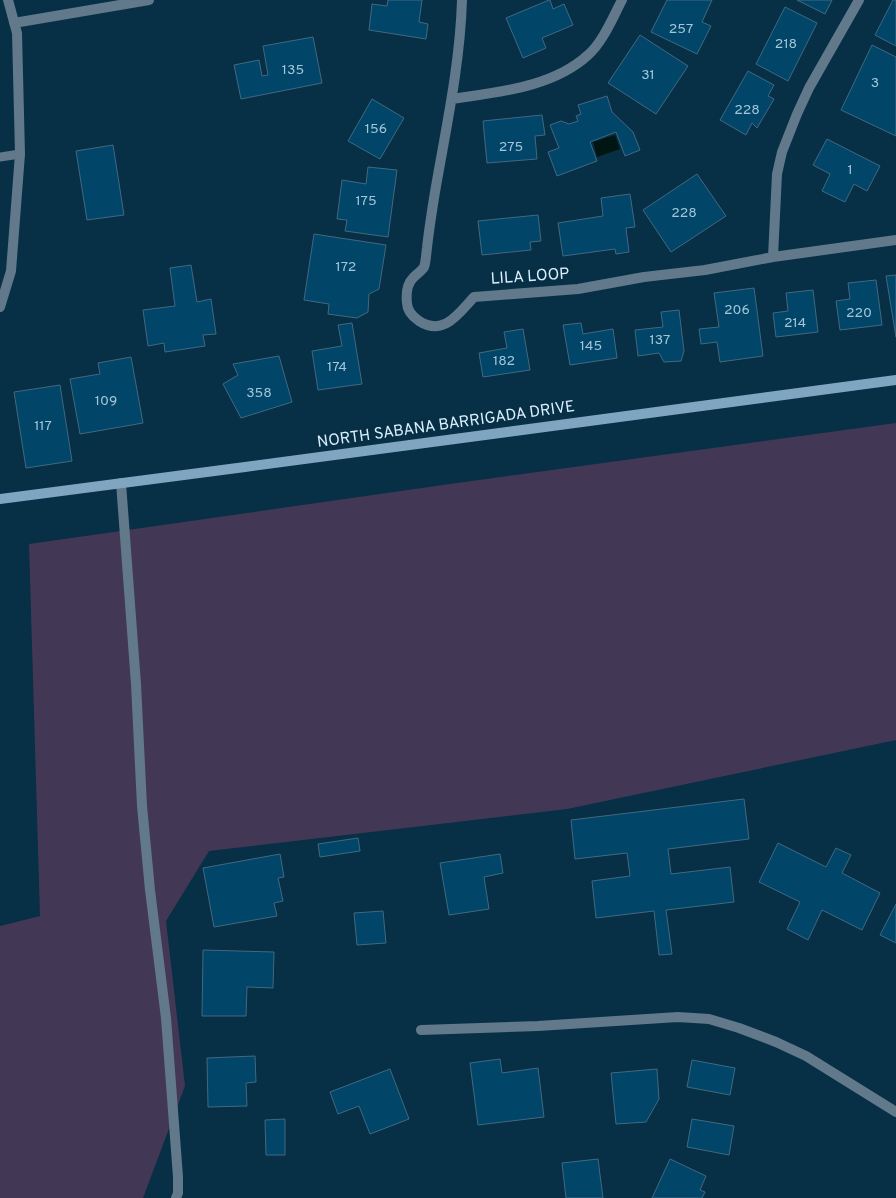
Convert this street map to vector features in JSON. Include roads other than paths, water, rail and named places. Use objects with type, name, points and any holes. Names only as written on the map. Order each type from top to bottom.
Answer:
[{"type":"main road","name":"NORTH SABANA BARRIGADA DRIVE","points":[[0,498],[896,380]]},
{"type":"street","points":[[0,307],[11,272],[20,154],[17,34],[8,0]]},
{"type":"street","points":[[14,23],[149,0]]},
{"type":"street","name":"LILA LOOP","points":[[462,0],[452,99],[435,191],[424,268],[412,279],[407,291],[409,311],[418,320],[436,327],[444,325],[457,316],[474,297],[578,289],[644,277],[705,270],[896,240]]},
{"type":"street","points":[[452,99],[531,85],[550,78],[577,64],[589,55],[600,41],[622,0]]},
{"type":"street","points":[[773,258],[777,174],[782,152],[809,88],[859,0]]},
{"type":"street","points":[[121,483],[136,684],[142,806],[166,1018],[178,1177],[178,1193],[176,1198]]},
{"type":"street","points":[[421,1030],[678,1018],[709,1019],[776,1042],[806,1056],[896,1112]]},
{"type":"lane","points":[[0,157],[20,154]]}]
